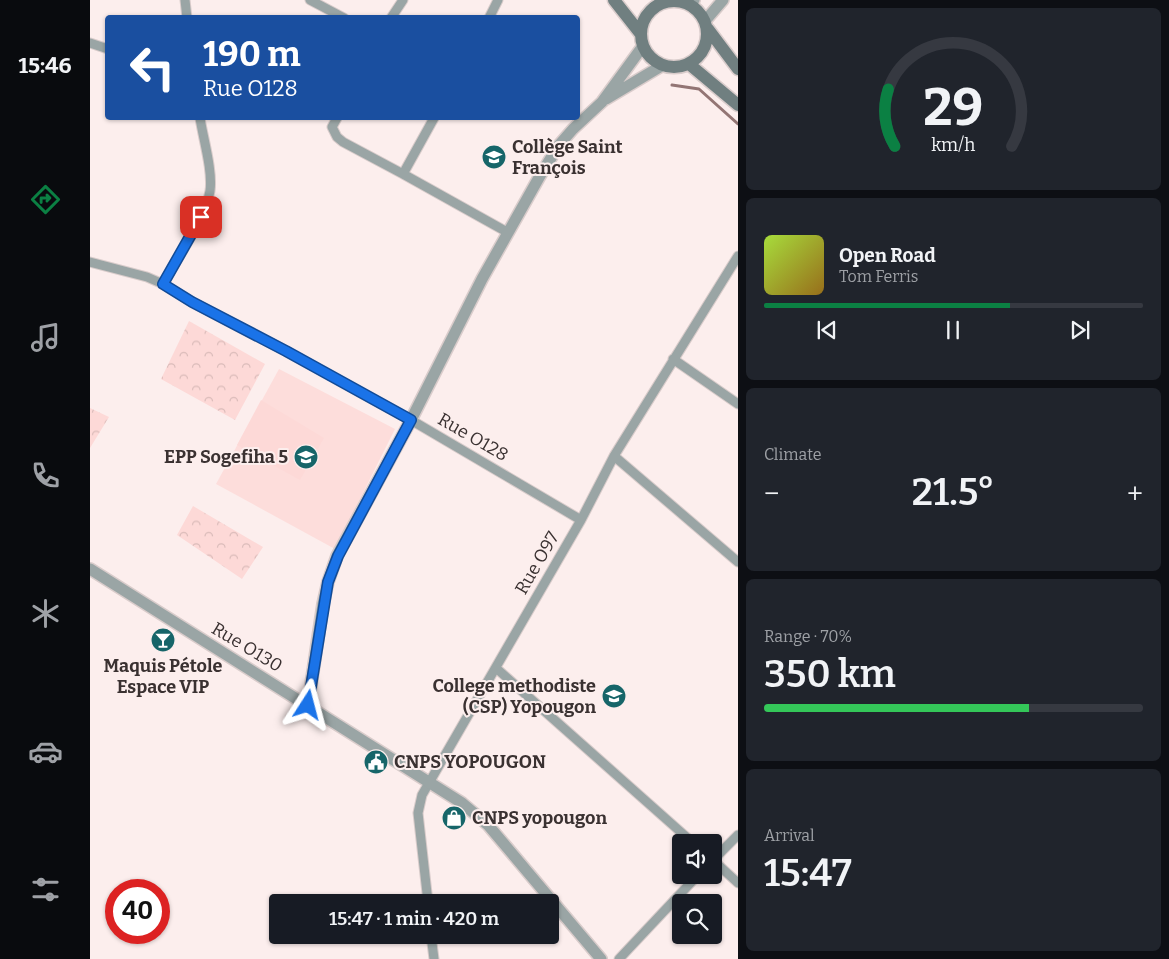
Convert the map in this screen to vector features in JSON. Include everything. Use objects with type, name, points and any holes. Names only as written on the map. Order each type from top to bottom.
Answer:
[{"type":"main road","points":[[614,0],[642,39],[651,58],[663,65],[680,67],[689,64],[702,53],[708,38],[706,25]]},
{"type":"main road","points":[[642,39],[644,17],[656,5],[662,1],[680,0],[692,2],[738,69]]},
{"type":"main road","points":[[689,64],[738,105]]},
{"type":"street","points":[[185,0],[187,15]]},
{"type":"street","points":[[310,0],[338,15]]},
{"type":"street","points":[[393,15],[403,0]]},
{"type":"street","points":[[490,15],[498,0]]},
{"type":"street","points":[[706,25],[723,0]]},
{"type":"street","points":[[602,102],[642,39]]},
{"type":"street","points":[[90,44],[105,48]]},
{"type":"street","points":[[308,705],[324,604],[331,573],[338,556],[411,420],[507,232],[559,145],[573,129],[602,102],[663,65]]},
{"type":"street","points":[[163,284],[201,217],[210,190],[210,179],[200,120]]},
{"type":"street","points":[[336,120],[332,127],[337,137],[343,142],[507,232]]},
{"type":"street","points":[[403,174],[433,120]]},
{"type":"street","name":"Rue O97","points":[[427,894],[418,813],[422,795],[581,520],[614,456],[738,256]]},
{"type":"street","name":"Rue O128","points":[[90,262],[147,277],[163,284],[192,302],[411,420],[581,520]]},
{"type":"street","points":[[673,359],[738,404]]},
{"type":"street","points":[[614,456],[738,562]]},
{"type":"street","name":"Rue O130","points":[[90,569],[462,803],[488,825],[601,959]]},
{"type":"street","points":[[496,668],[683,834]]},
{"type":"street","points":[[722,852],[738,835]]},
{"type":"street","points":[[722,868],[738,883]]},
{"type":"street","points":[[619,959],[690,884]]},
{"type":"street","points":[[432,944],[434,959]]},
{"type":"shaded area","name":"EPP Sogefiha 5","points":[[279,369],[395,429],[335,549],[216,484]]},
{"type":"green space","points":[[189,321],[265,364],[235,420],[161,379]]},
{"type":"green space","points":[[261,400],[324,438],[300,480],[237,445]]},
{"type":"green space","points":[[90,408],[109,417],[90,448]]},
{"type":"green space","points":[[193,506],[263,547],[242,579],[177,535]]},
{"type":"waterway","points":[[672,85],[699,89],[738,124]]},
{"type":"place","name":"Collège Saint François","points":[[494,157]]},
{"type":"place","name":"EPP Sogefiha 5","points":[[306,457]]},
{"type":"place","name":"Maquis Pétole Espace VIP","points":[[163,640]]},
{"type":"place","name":"College methodiste (CSP) Yopougon","points":[[614,696]]},
{"type":"place","name":"CNPS YOPOUGON","points":[[376,762]]},
{"type":"place","name":"CNPS yopougon","points":[[454,818]]},
{"type":"route","points":[[201,217],[163,284],[192,302],[411,420],[338,556],[328,582],[308,705]]}]
